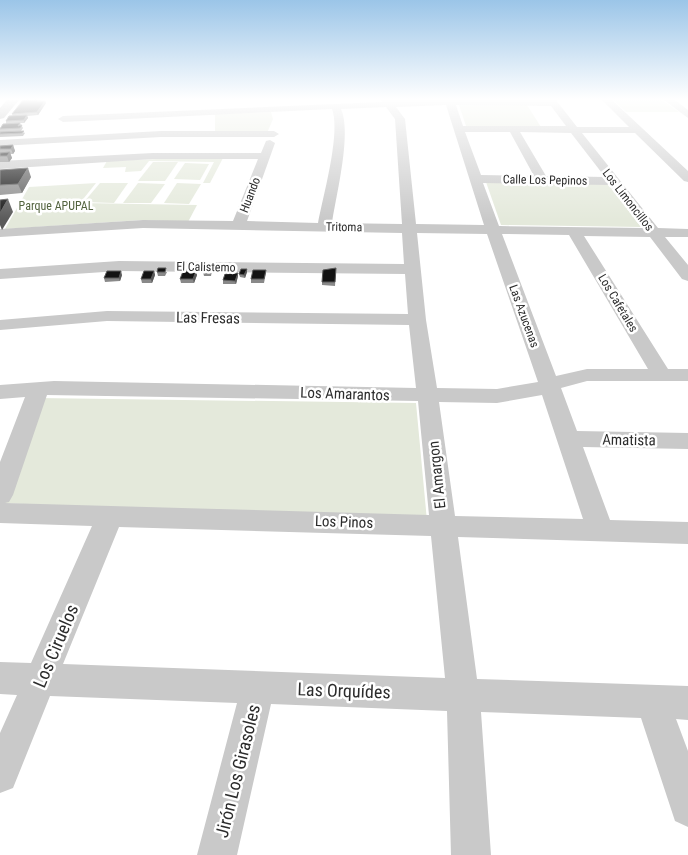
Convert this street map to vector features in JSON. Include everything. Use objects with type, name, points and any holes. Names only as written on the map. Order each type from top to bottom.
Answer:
[{"type":"street","points":[[0,143],[53,140]]},
{"type":"street","name":"Huando","points":[[239,225],[272,140]]},
{"type":"street","points":[[324,227],[338,140]]},
{"type":"street","name":"El Amargon","points":[[402,140],[417,320],[428,396],[463,695],[471,855]]},
{"type":"street","name":"Las Azucenas","points":[[463,140],[600,530]]},
{"type":"street","points":[[519,140],[542,180]]},
{"type":"street","name":"Los Limoncillos","points":[[582,140],[688,276]]},
{"type":"street","points":[[650,140],[685,173]]},
{"type":"street","points":[[0,165],[161,156],[265,156]]},
{"type":"street","name":"Calle Los Pepinos","points":[[476,179],[613,181]]},
{"type":"street","name":"Tritoma","points":[[0,233],[143,224],[688,233]]},
{"type":"street","name":"Los Cafetales","points":[[574,231],[661,374]]},
{"type":"street","name":"El Calistemo","points":[[0,274],[119,266],[412,270]]},
{"type":"street","name":"Las Fresas","points":[[0,325],[107,316],[417,320]]},
{"type":"street","name":"Los Amarantos","points":[[0,392],[39,388],[507,396],[587,374],[688,375]]},
{"type":"street","points":[[0,495],[39,388]]},
{"type":"street","name":"Amatista","points":[[569,439],[688,441]]},
{"type":"street","name":"Los Pinos","points":[[0,513],[688,533]]},
{"type":"street","name":"Los Ciruelos","points":[[0,775],[110,516]]},
{"type":"street","name":"Las Orquídes","points":[[0,678],[688,703]]},
{"type":"street","name":"Jirón Los Girasoles","points":[[217,855],[258,687]]},
{"type":"street","points":[[652,702],[665,734],[688,808]]},
{"type":"green space","points":[[223,158],[210,183],[203,183],[214,162],[149,161],[141,171],[125,172],[126,167],[103,168],[107,161]]},
{"type":"green space","points":[[153,162],[178,162],[165,181],[138,181]]},
{"type":"green space","points":[[185,163],[209,164],[200,180],[174,179]]},
{"type":"green space","points":[[486,182],[608,184],[641,227],[501,225]]},
{"type":"green space","name":"Parque APUPAL","points":[[96,183],[80,203],[197,205],[188,222],[142,220],[5,229],[29,187]]},
{"type":"green space","points":[[100,183],[128,183],[114,203],[84,202]]},
{"type":"green space","points":[[138,183],[165,184],[151,203],[123,203]]},
{"type":"green space","points":[[177,183],[201,184],[189,204],[164,203]]},
{"type":"green space","points":[[38,398],[416,403],[427,521],[0,503]]},
{"type":"building","points":[[13,145],[11,149],[0,149],[0,146]]},
{"type":"building","points":[[10,152],[7,156],[0,156],[0,153]]},
{"type":"building","points":[[28,168],[18,184],[0,185],[0,170]]},
{"type":"building","points":[[8,199],[0,213],[0,200]]},
{"type":"building","points":[[158,268],[166,268],[165,272],[157,272]]},
{"type":"building","points":[[205,268],[212,268],[210,273],[203,272]]},
{"type":"building","points":[[336,268],[335,282],[322,282],[323,270]]},
{"type":"building","points":[[184,269],[196,271],[193,279],[180,279]]},
{"type":"building","points":[[241,269],[247,269],[244,275],[239,274]]},
{"type":"building","points":[[253,270],[266,270],[264,279],[251,279]]},
{"type":"building","points":[[107,271],[121,271],[119,278],[104,278]]},
{"type":"building","points":[[144,271],[154,271],[151,279],[141,279]]},
{"type":"building","points":[[238,273],[235,281],[223,280],[225,274]]}]
